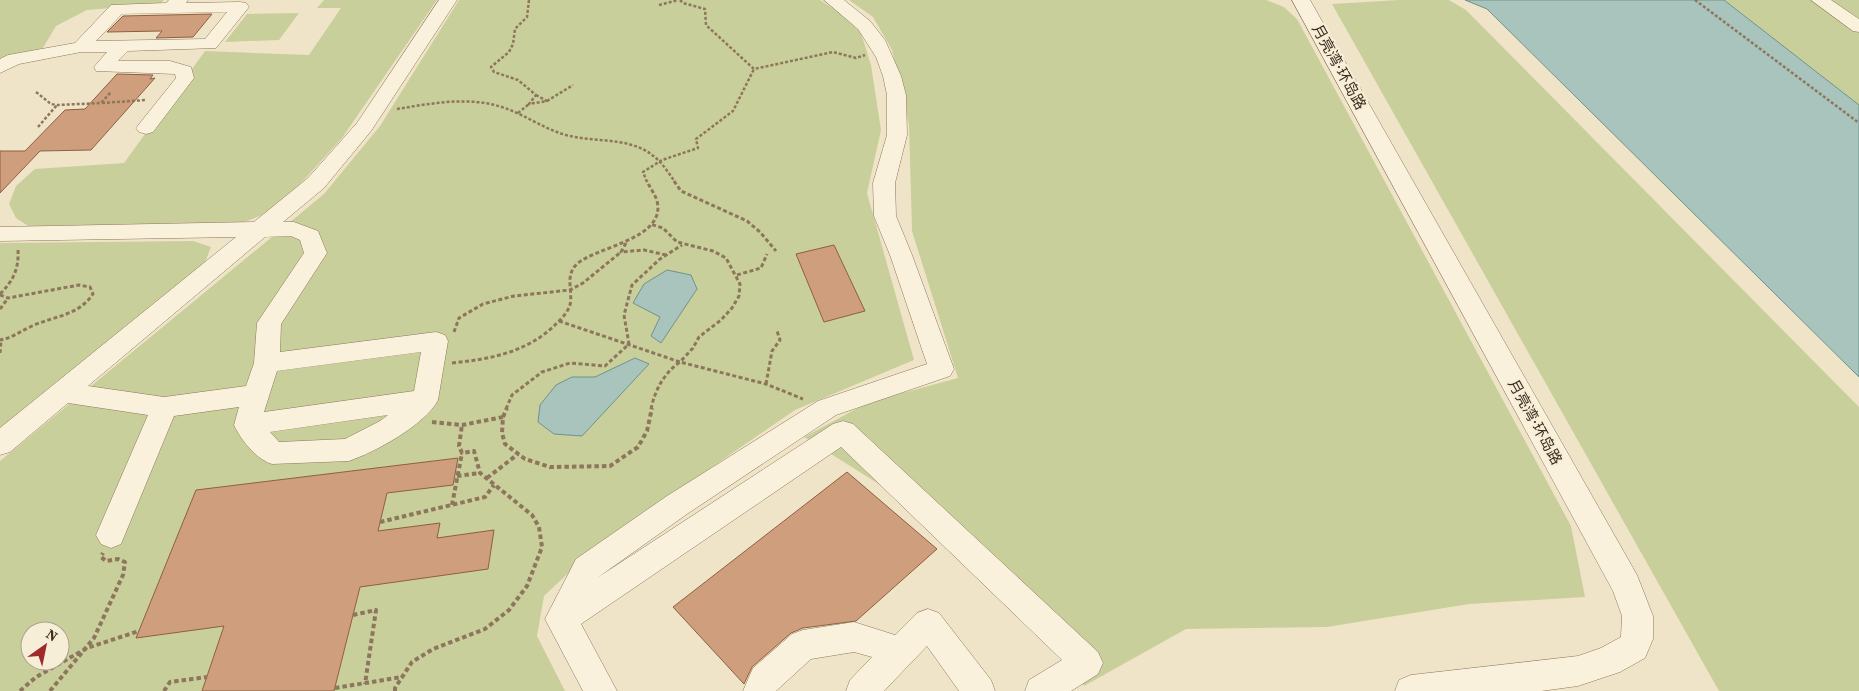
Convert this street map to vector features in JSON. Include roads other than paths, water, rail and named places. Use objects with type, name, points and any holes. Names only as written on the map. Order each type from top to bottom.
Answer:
[{"type":"street","points":[[0,444],[316,182],[350,145],[448,0]]},
{"type":"street","points":[[561,619],[587,568],[677,505],[827,408],[942,369],[886,218],[884,179],[898,136],[898,118],[893,82],[881,49],[868,28],[859,18],[833,0]]},
{"type":"street","name":"月亮湾·环岛路","points":[[1301,0],[1626,585],[1637,613],[1639,626],[1634,647],[1594,667],[1562,674],[1411,691]]},
{"type":"street","points":[[1820,0],[1859,27]]},
{"type":"street","points":[[0,67],[14,59],[81,47],[210,44],[240,7],[175,4],[117,9],[81,47]]},
{"type":"street","points":[[123,46],[103,67],[170,67],[184,71],[185,78],[146,128]]},
{"type":"street","points":[[8,234],[294,229],[310,236],[316,253],[269,323],[267,363],[247,425]]},
{"type":"street","points":[[247,425],[272,453],[349,450],[390,429],[425,400],[436,341],[267,363]]},
{"type":"street","points":[[63,392],[164,408],[256,396]]},
{"type":"street","points":[[247,425],[425,400]]},
{"type":"street","points":[[111,534],[164,408]]},
{"type":"street","points":[[561,619],[843,432],[1087,663],[1041,691]]},
{"type":"street","points":[[561,619],[601,691]]},
{"type":"street","points":[[862,691],[928,622],[979,691]]},
{"type":"street","points":[[759,691],[766,679],[803,645],[854,637],[900,651]]},
{"type":"water","points":[[1465,0],[1724,0],[1859,105],[1859,377],[1487,9]]},
{"type":"water","points":[[667,270],[691,275],[697,289],[661,343],[651,336],[660,317],[633,303],[644,284]]},
{"type":"water","points":[[635,358],[649,364],[582,436],[554,434],[538,422],[540,405],[556,385],[572,377],[595,377]]}]
